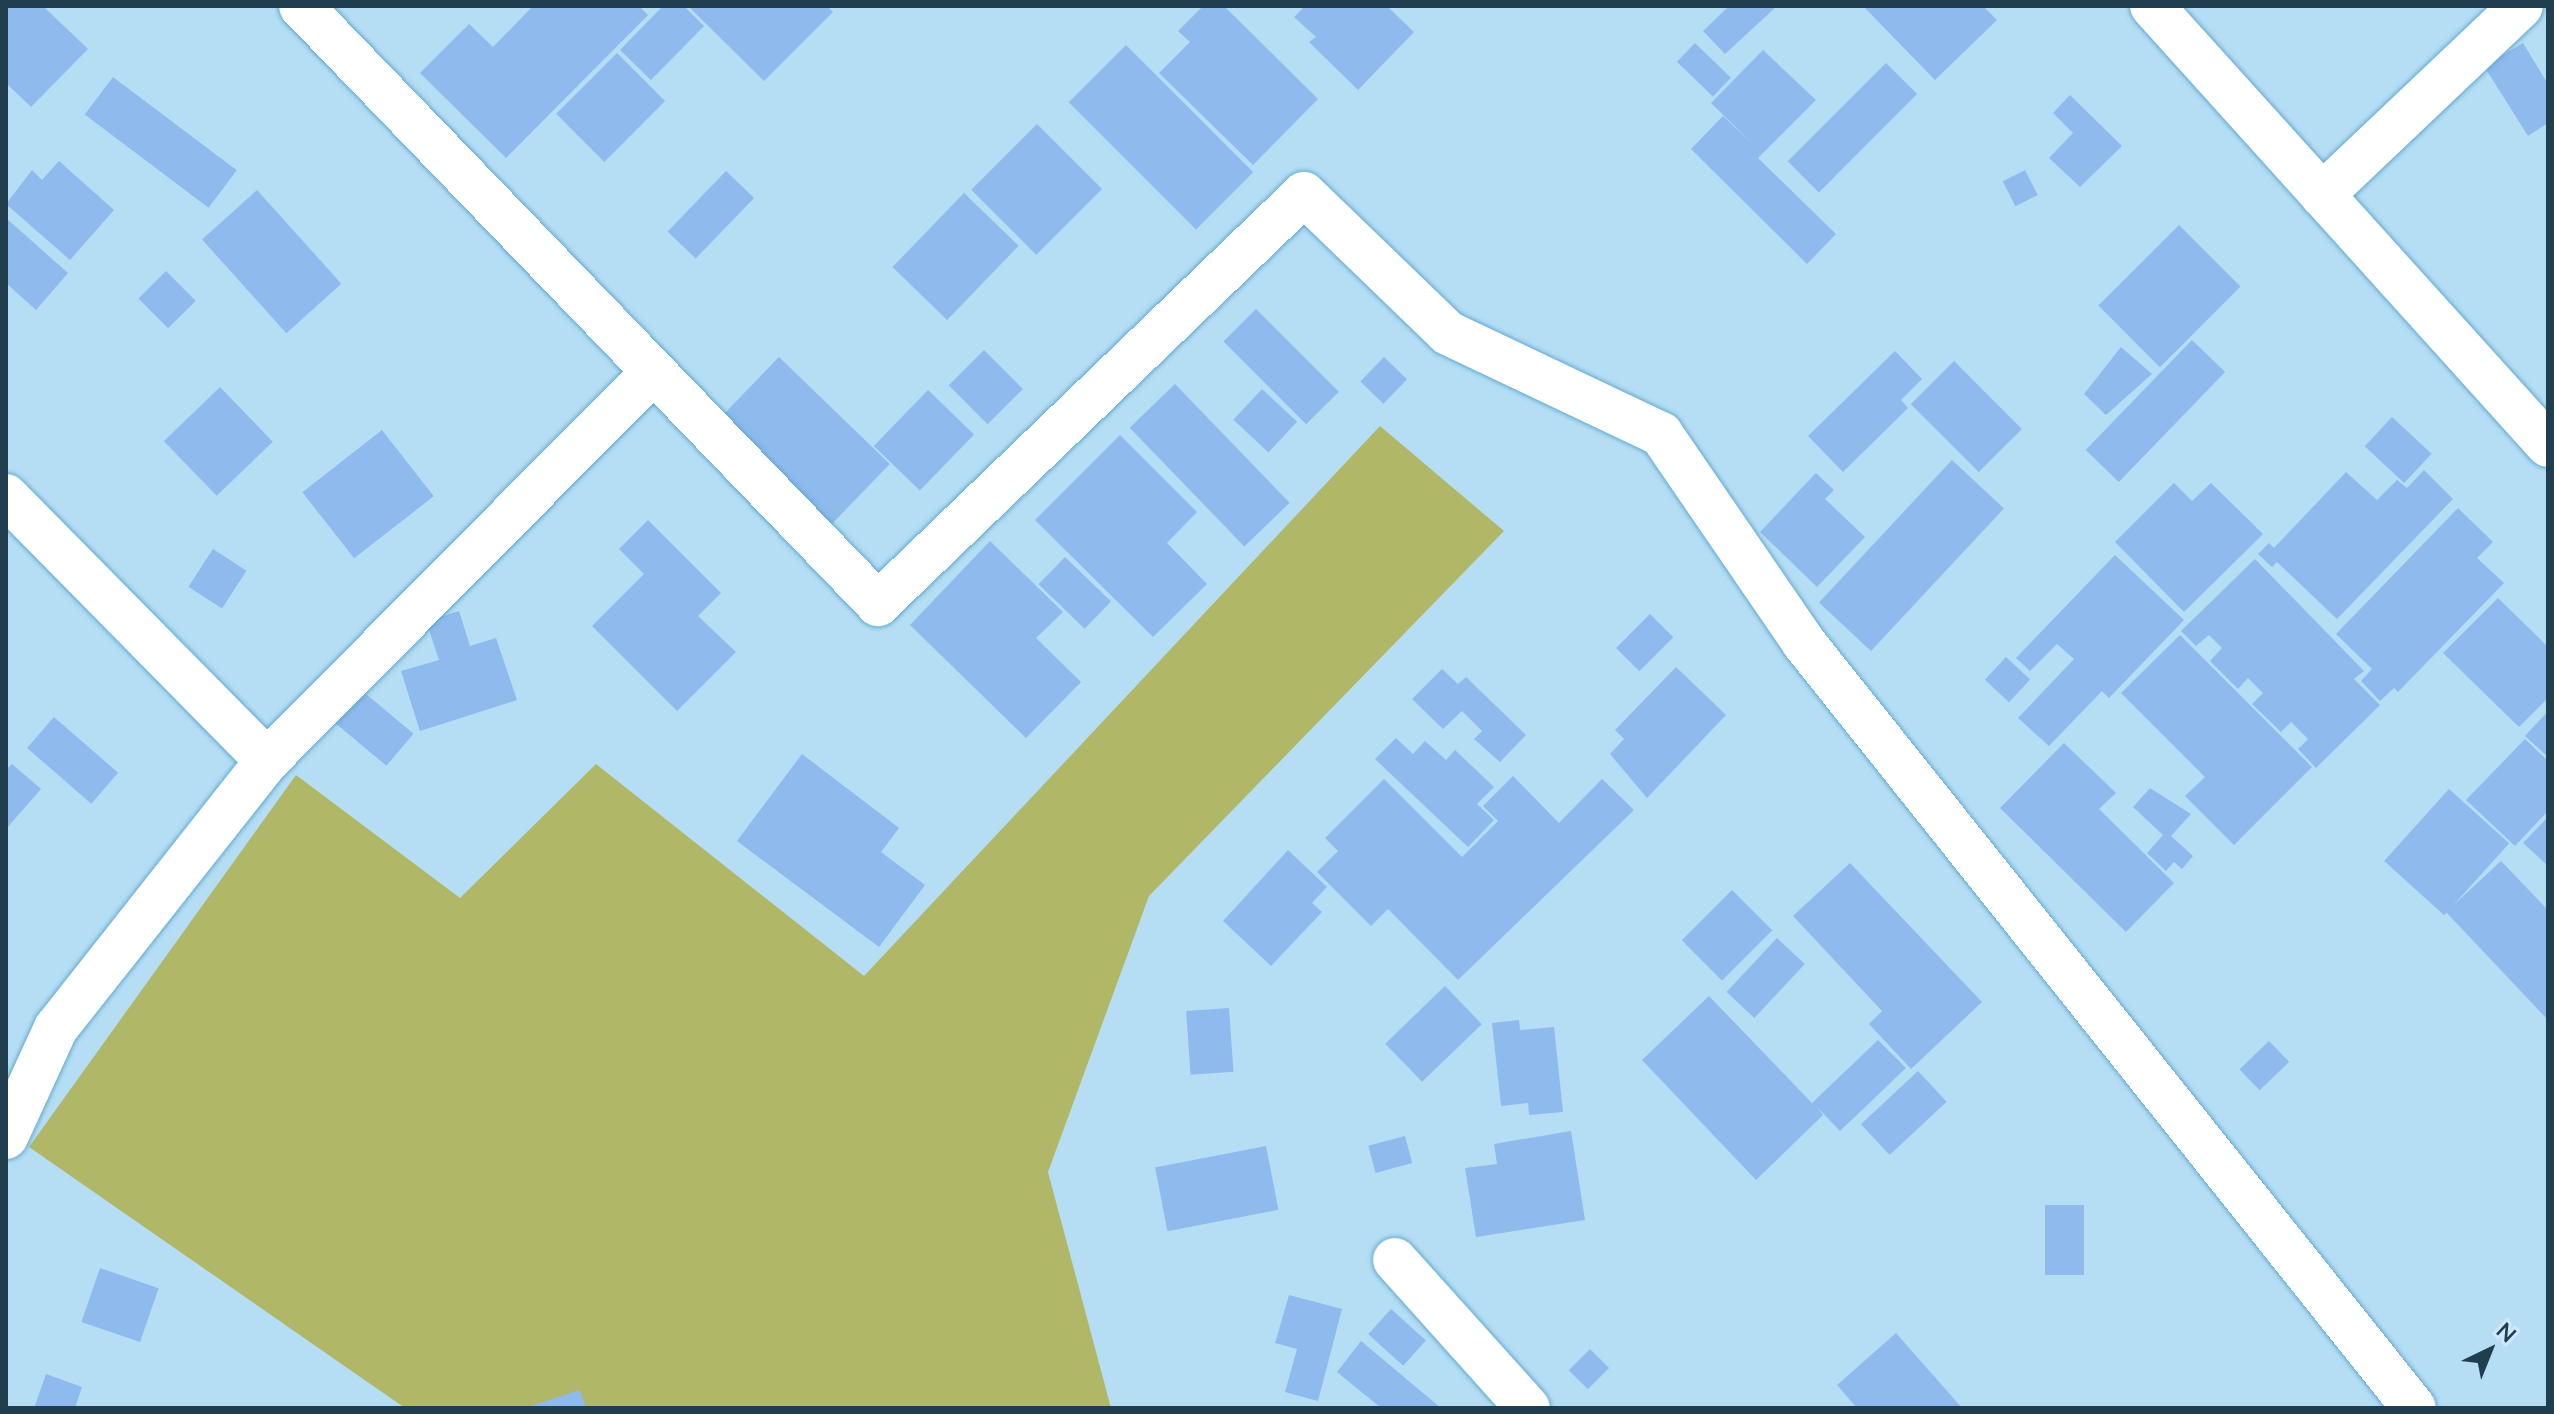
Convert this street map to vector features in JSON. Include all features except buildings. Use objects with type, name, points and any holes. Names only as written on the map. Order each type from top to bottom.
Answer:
[{"type":"street","points":[[301,6],[878,604],[1304,194],[1448,333],[1661,434],[1804,643],[2414,1408]]},
{"type":"street","points":[[2152,6],[2548,445]]},
{"type":"street","points":[[2322,195],[2521,6]]},
{"type":"street","points":[[6,1137],[56,1028],[267,761],[652,373]]},
{"type":"street","points":[[6,496],[267,761]]},
{"type":"street","points":[[1395,1260],[1528,1408]]},
{"type":"green space","points":[[1380,426],[1504,531],[1149,896],[1048,1172],[1111,1408],[405,1408],[29,1147],[296,775],[460,898],[596,764],[864,976]]}]
